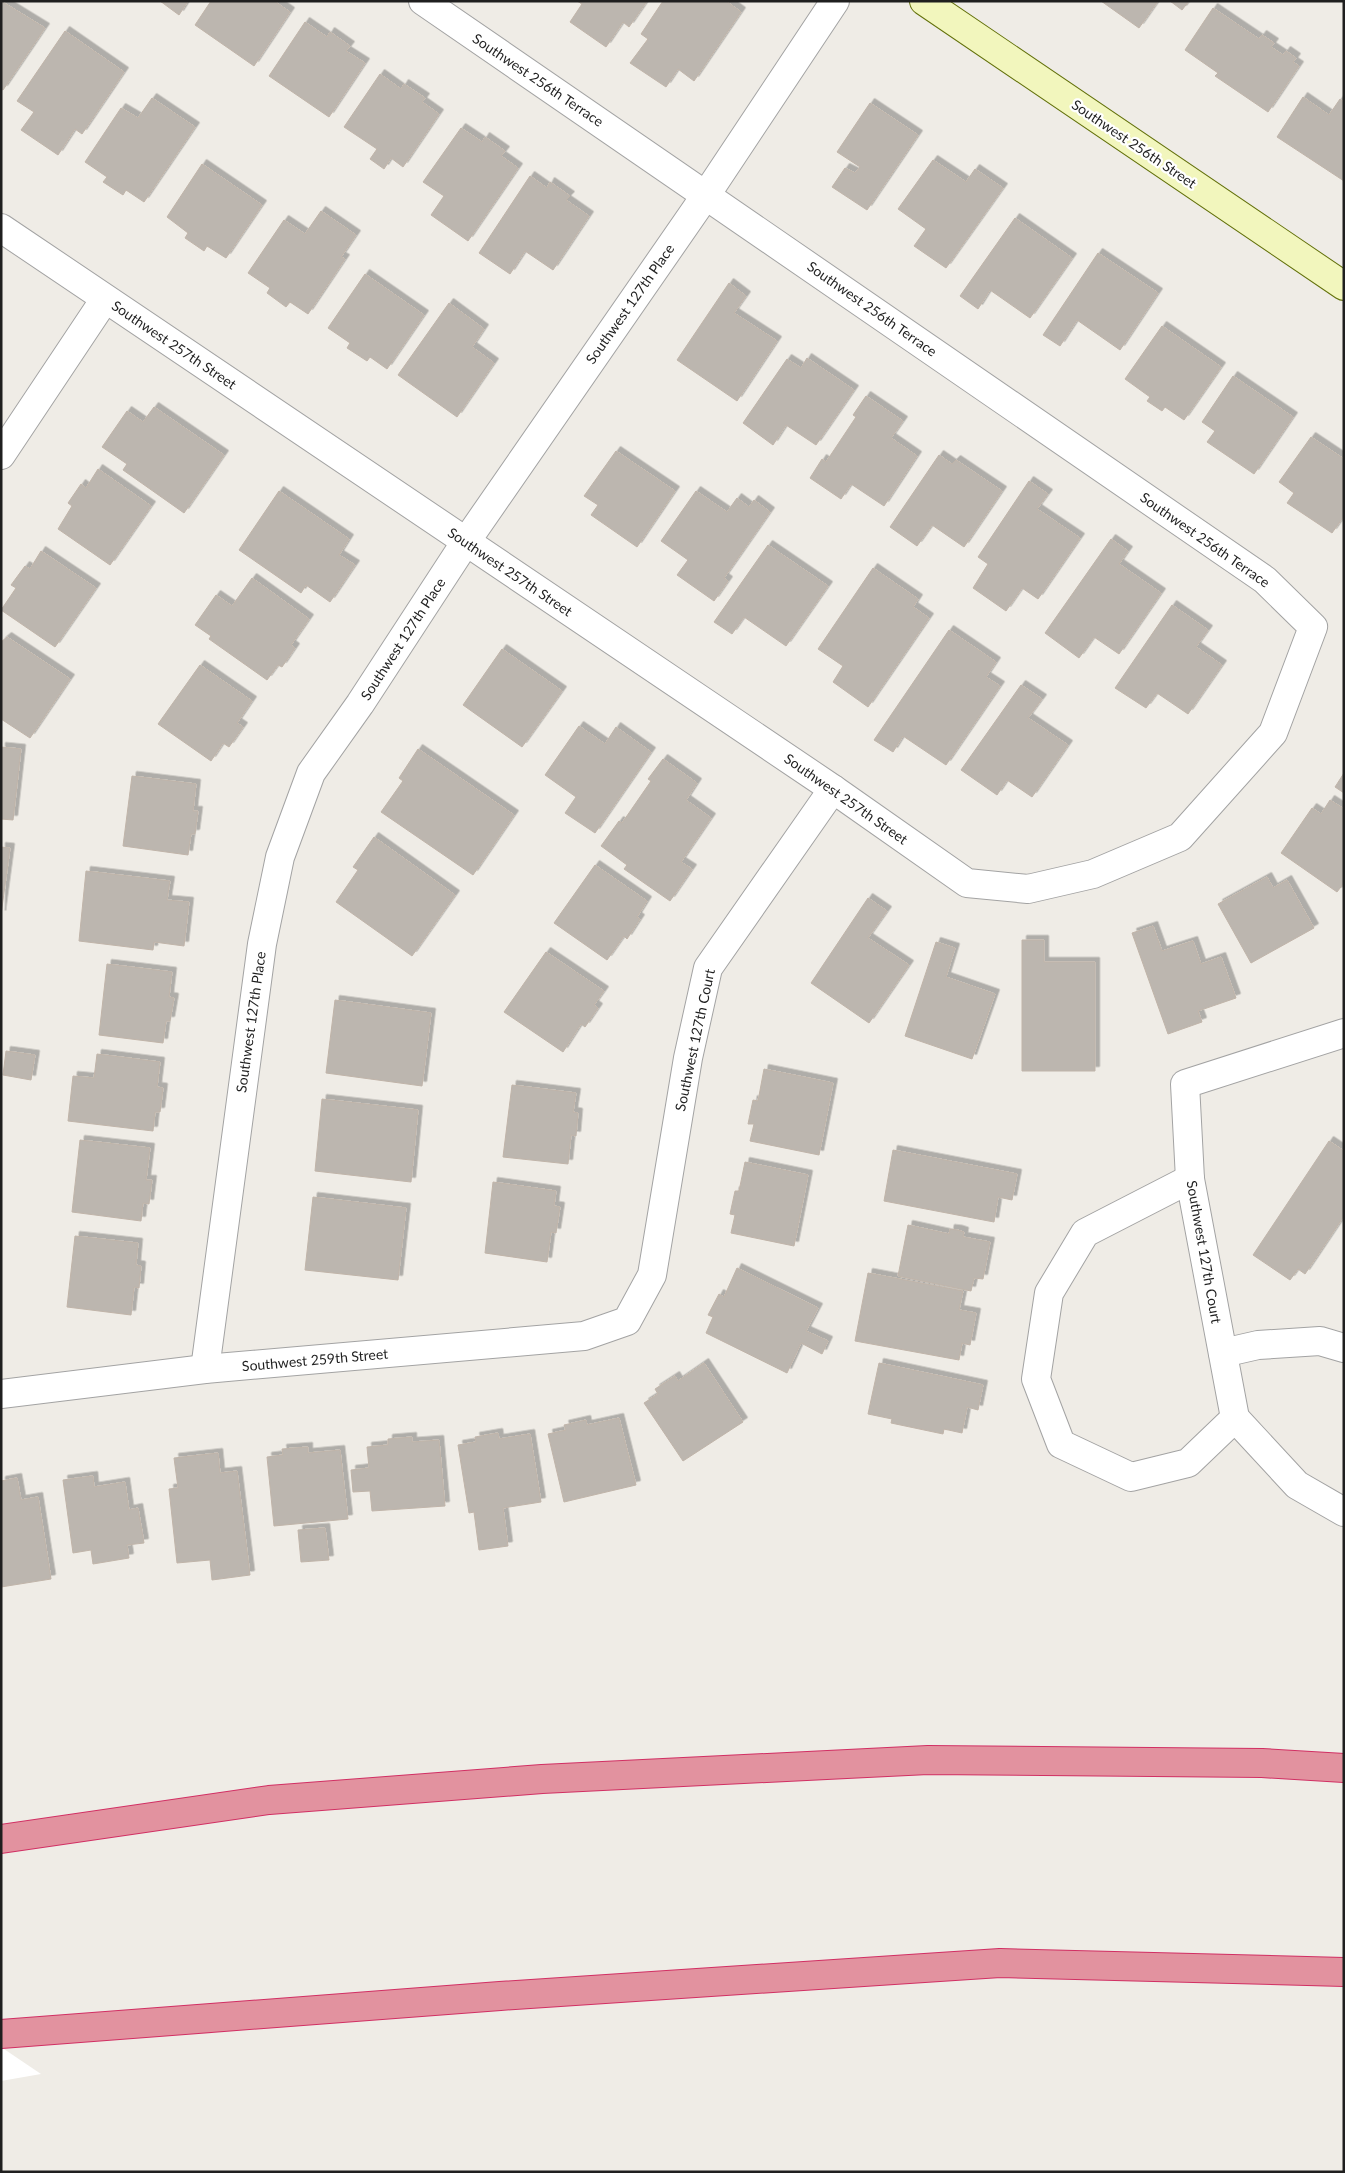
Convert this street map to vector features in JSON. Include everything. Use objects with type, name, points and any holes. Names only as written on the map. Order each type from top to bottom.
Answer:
[{"type":"highway","points":[[1,1839],[269,1800],[542,1779],[928,1760],[1262,1763],[1344,1768]]},
{"type":"highway","points":[[1,2034],[500,1996],[1000,1963],[1344,1972]]},
{"type":"street","name":"Southwest 256th Terrace","points":[[423,1],[1265,580],[1312,627],[1273,733],[1180,837],[1093,874],[1028,889]]},
{"type":"street","name":"Southwest 127th Place","points":[[205,1369],[262,944],[280,857],[311,774],[360,704],[465,543],[706,195],[835,1]]},
{"type":"street","name":"Southwest 256th Street","points":[[924,1],[1344,286]]},
{"type":"street","name":"Southwest 257th Street","points":[[1,228],[465,543],[833,789],[966,882],[1028,889]]},
{"type":"street","points":[[1,455],[105,299]]},
{"type":"street","name":"Southwest 127th Court","points":[[627,1321],[652,1275],[688,1058],[708,968],[833,789]]},
{"type":"street","name":"Southwest 127th Court","points":[[1235,1418],[1190,1178],[1185,1084],[1338,1033]]},
{"type":"street","points":[[1190,1178],[1085,1234],[1049,1293],[1036,1379],[1061,1444],[1131,1477],[1188,1462],[1235,1418],[1297,1485],[1344,1512]]},
{"type":"street","name":"Southwest 259th Street","points":[[1,1394],[205,1369],[584,1336],[627,1321]]},
{"type":"street","points":[[1223,1353],[1258,1345],[1320,1341],[1344,1348]]},
{"type":"pier","points":[[1,2047],[41,2074],[1,2081]]},
{"type":"building","points":[[1,1],[45,28],[3,90],[1,89]]},
{"type":"building","points":[[160,1],[188,1],[179,15]]},
{"type":"building","points":[[211,1],[274,1],[290,12],[254,66],[195,25]]},
{"type":"building","points":[[577,1],[647,1],[629,27],[623,22],[606,47],[570,22],[582,4]]},
{"type":"building","points":[[663,1],[726,1],[741,12],[694,81],[678,69],[666,87],[630,63],[648,39],[641,34]]},
{"type":"building","points":[[1101,1],[1158,1],[1139,28]]},
{"type":"building","points":[[1170,1],[1189,1],[1182,10]]},
{"type":"building","points":[[1213,8],[1259,39],[1262,35],[1274,43],[1271,47],[1283,55],[1286,51],[1296,58],[1293,62],[1299,66],[1268,112],[1215,76],[1218,73],[1185,50]]},
{"type":"building","points":[[305,22],[327,37],[330,32],[350,46],[346,51],[365,63],[329,117],[269,76]]},
{"type":"building","points":[[65,31],[124,72],[82,134],[75,129],[58,155],[21,130],[34,112],[17,101]]},
{"type":"building","points":[[380,74],[401,89],[404,84],[425,98],[422,102],[439,114],[403,167],[391,158],[384,169],[370,159],[377,149],[344,127]]},
{"type":"building","points":[[1303,97],[1329,115],[1340,99],[1344,102],[1344,181],[1277,137]]},
{"type":"building","points":[[152,98],[195,127],[144,202],[126,190],[123,195],[103,182],[107,177],[85,162],[121,108],[138,118]]},
{"type":"building","points":[[870,103],[918,135],[867,210],[832,187],[845,168],[855,173],[860,167],[837,152]]},
{"type":"building","points":[[461,128],[482,142],[485,137],[505,151],[501,156],[518,168],[468,241],[431,215],[444,196],[423,182]]},
{"type":"building","points":[[933,160],[966,182],[975,169],[1003,188],[946,268],[914,246],[926,229],[898,209]]},
{"type":"building","points":[[202,164],[262,205],[226,258],[207,246],[204,251],[185,238],[188,233],[167,217]]},
{"type":"building","points":[[530,176],[547,188],[550,182],[570,196],[566,200],[589,216],[553,270],[525,251],[510,274],[479,253]]},
{"type":"building","points":[[321,211],[356,235],[341,257],[345,259],[308,314],[290,302],[286,307],[267,293],[270,288],[248,273],[284,220],[305,234]]},
{"type":"building","points":[[1015,218],[1072,258],[1030,318],[990,290],[978,309],[960,296]]},
{"type":"building","points":[[1098,253],[1158,293],[1120,350],[1077,320],[1060,346],[1043,335]]},
{"type":"building","points":[[365,274],[424,315],[387,369],[370,357],[367,361],[347,348],[350,343],[328,328]]},
{"type":"building","points":[[729,283],[746,296],[734,313],[777,341],[737,401],[677,360]]},
{"type":"building","points":[[449,303],[484,329],[472,347],[494,363],[457,417],[398,375]]},
{"type":"building","points":[[1162,326],[1221,367],[1184,420],[1165,407],[1162,411],[1147,401],[1150,397],[1125,379]]},
{"type":"building","points":[[807,358],[854,390],[816,445],[786,425],[773,445],[743,423],[787,359],[801,368]]},
{"type":"building","points":[[1233,376],[1293,417],[1254,474],[1207,442],[1215,431],[1202,422]]},
{"type":"building","points":[[866,396],[903,421],[891,438],[917,456],[884,506],[851,484],[841,499],[810,478],[822,459],[826,462],[856,417],[853,415]]},
{"type":"building","points":[[154,407],[224,455],[184,513],[123,470],[127,464],[102,447],[127,411],[143,422]]},
{"type":"building","points":[[1311,437],[1344,459],[1344,516],[1332,533],[1287,503],[1294,493],[1279,482]]},
{"type":"building","points":[[616,451],[675,491],[637,547],[591,515],[598,505],[584,496]]},
{"type":"building","points":[[939,455],[952,464],[956,460],[1002,491],[964,547],[932,525],[917,546],[890,527]]},
{"type":"building","points":[[98,469],[151,506],[110,565],[58,529],[72,506],[68,503],[81,484],[86,488]]},
{"type":"building","points":[[1029,481],[1048,494],[1037,509],[1080,538],[1038,599],[1022,588],[1006,611],[973,588],[988,564],[978,557]]},
{"type":"building","points":[[279,491],[349,539],[339,555],[355,565],[330,602],[306,585],[301,593],[239,550]]},
{"type":"building","points":[[696,491],[727,512],[737,498],[749,507],[754,500],[770,512],[724,578],[728,581],[714,601],[677,575],[688,560],[661,541]]},
{"type":"building","points":[[1111,539],[1128,551],[1119,564],[1161,593],[1119,654],[1094,637],[1079,658],[1045,633]]},
{"type":"building","points":[[768,545],[828,586],[786,646],[744,617],[732,634],[714,622]]},
{"type":"building","points":[[41,551],[96,588],[55,647],[1,610],[16,588],[11,585],[25,566],[30,569]]},
{"type":"building","points":[[873,568],[918,599],[913,607],[929,618],[868,707],[833,682],[843,666],[818,649]]},
{"type":"building","points":[[252,578],[309,619],[291,645],[295,648],[282,667],[278,665],[267,680],[209,639],[211,636],[195,625],[216,595],[232,606]]},
{"type":"building","points":[[1172,605],[1208,630],[1196,647],[1222,665],[1188,714],[1157,693],[1146,708],[1115,688]]},
{"type":"building","points":[[949,630],[996,662],[986,677],[1000,686],[946,765],[903,736],[893,752],[874,740]]},
{"type":"building","points":[[7,637],[70,679],[30,738],[1,719],[1,642]]},
{"type":"building","points":[[502,649],[562,691],[522,747],[463,705]]},
{"type":"building","points":[[200,665],[252,701],[237,723],[243,727],[229,747],[223,743],[211,761],[158,724]]},
{"type":"building","points":[[1021,685],[1042,699],[1028,718],[1068,745],[1032,797],[1007,780],[997,795],[961,770]]},
{"type":"building","points":[[579,726],[605,744],[616,727],[651,752],[595,833],[565,813],[576,797],[545,775]]},
{"type":"building","points":[[1,747],[21,749],[13,820],[1,819]]},
{"type":"building","points":[[418,749],[514,815],[473,875],[381,812],[403,781],[399,778]]},
{"type":"building","points":[[663,759],[697,783],[686,800],[711,818],[681,862],[692,869],[670,901],[624,869],[627,865],[601,846],[619,821],[622,823],[651,781],[648,779]]},
{"type":"building","points":[[1344,773],[1344,793],[1335,787]]},
{"type":"building","points":[[132,776],[196,784],[193,811],[198,811],[195,834],[191,834],[188,855],[123,846]]},
{"type":"building","points":[[1330,800],[1344,809],[1344,883],[1337,892],[1281,853],[1312,808],[1321,814]]},
{"type":"building","points":[[374,837],[455,895],[412,956],[336,902],[358,870],[353,867]]},
{"type":"building","points":[[1,847],[10,848],[1,915]]},
{"type":"building","points":[[595,865],[647,901],[637,917],[640,919],[627,939],[624,936],[607,960],[554,923]]},
{"type":"building","points":[[86,871],[170,881],[167,900],[189,902],[184,946],[154,942],[153,950],[79,941]]},
{"type":"building","points":[[1267,877],[1273,888],[1287,880],[1314,928],[1251,963],[1218,904]]},
{"type":"building","points":[[868,898],[887,911],[868,938],[909,965],[869,1023],[811,983]]},
{"type":"building","points":[[1153,926],[1162,951],[1193,941],[1201,964],[1221,957],[1236,998],[1198,1011],[1202,1022],[1168,1034],[1132,933]]},
{"type":"building","points":[[1022,940],[1044,940],[1044,962],[1095,962],[1095,1071],[1022,1071]]},
{"type":"building","points":[[936,942],[955,948],[946,977],[995,994],[972,1059],[905,1036]]},
{"type":"building","points":[[546,952],[604,991],[594,1005],[598,1008],[585,1027],[581,1024],[563,1052],[504,1012]]},
{"type":"building","points":[[107,964],[172,972],[169,997],[174,998],[170,1021],[166,1021],[163,1043],[99,1035]]},
{"type":"building","points":[[335,1000],[431,1013],[422,1086],[326,1073]]},
{"type":"building","points":[[6,1051],[35,1055],[31,1080],[3,1075]]},
{"type":"building","points":[[97,1054],[160,1062],[157,1087],[163,1088],[160,1112],[155,1112],[153,1131],[68,1121],[73,1076],[94,1078]]},
{"type":"building","points":[[764,1069],[833,1083],[819,1155],[750,1141],[754,1124],[748,1124],[753,1100],[758,1101]]},
{"type":"building","points":[[512,1085],[576,1093],[573,1112],[578,1113],[576,1136],[571,1135],[568,1164],[503,1157]]},
{"type":"building","points":[[322,1099],[418,1110],[411,1182],[315,1171]]},
{"type":"building","points":[[80,1140],[150,1148],[146,1180],[152,1180],[149,1204],[143,1203],[141,1221],[72,1212]]},
{"type":"building","points":[[1329,1141],[1344,1151],[1344,1216],[1305,1274],[1298,1269],[1290,1280],[1253,1255]]},
{"type":"building","points":[[893,1150],[1017,1174],[1012,1200],[998,1197],[994,1222],[884,1201]]},
{"type":"building","points":[[745,1162],[808,1175],[794,1246],[731,1233],[735,1215],[730,1214],[735,1191],[739,1191]]},
{"type":"building","points":[[493,1182],[556,1191],[554,1206],[560,1207],[556,1233],[551,1232],[547,1262],[485,1253]]},
{"type":"building","points":[[313,1197],[406,1208],[398,1280],[305,1270]]},
{"type":"building","points":[[908,1225],[949,1234],[950,1229],[958,1230],[964,1232],[963,1237],[990,1242],[983,1279],[974,1278],[971,1291],[898,1276]]},
{"type":"building","points":[[75,1236],[138,1243],[136,1265],[141,1266],[139,1288],[134,1287],[131,1315],[67,1307]]},
{"type":"building","points":[[737,1268],[818,1308],[806,1331],[828,1341],[822,1354],[801,1343],[787,1373],[706,1333],[713,1317],[708,1315],[719,1294],[724,1297]]},
{"type":"building","points":[[868,1273],[963,1291],[959,1310],[976,1313],[970,1345],[962,1343],[959,1360],[855,1341]]},
{"type":"building","points":[[704,1363],[743,1422],[683,1461],[644,1403],[658,1394],[655,1389],[675,1376],[678,1381]]},
{"type":"building","points":[[879,1363],[983,1385],[978,1410],[967,1407],[962,1433],[944,1429],[943,1434],[891,1423],[892,1419],[868,1414]]},
{"type":"building","points":[[619,1418],[636,1485],[564,1502],[548,1434],[566,1430],[564,1425],[586,1420],[587,1425]]},
{"type":"building","points":[[498,1433],[499,1439],[530,1434],[541,1502],[503,1508],[508,1546],[479,1550],[474,1512],[469,1513],[458,1445],[476,1442],[475,1437]]},
{"type":"building","points":[[412,1437],[412,1442],[439,1440],[445,1506],[372,1511],[370,1491],[353,1492],[351,1470],[369,1468],[367,1447],[388,1445],[388,1439]]},
{"type":"building","points":[[308,1447],[308,1453],[340,1450],[348,1519],[274,1526],[267,1457],[283,1455],[282,1449]]},
{"type":"building","points":[[218,1453],[220,1473],[237,1471],[250,1575],[212,1580],[210,1560],[177,1563],[169,1489],[178,1488],[174,1458]]},
{"type":"building","points":[[93,1476],[94,1487],[125,1482],[129,1510],[138,1508],[144,1543],[127,1545],[129,1558],[93,1564],[91,1550],[73,1553],[63,1480]]},
{"type":"building","points":[[17,1478],[21,1500],[38,1497],[51,1579],[1,1587],[1,1481]]},
{"type":"building","points":[[325,1528],[329,1560],[301,1562],[298,1530]]}]
